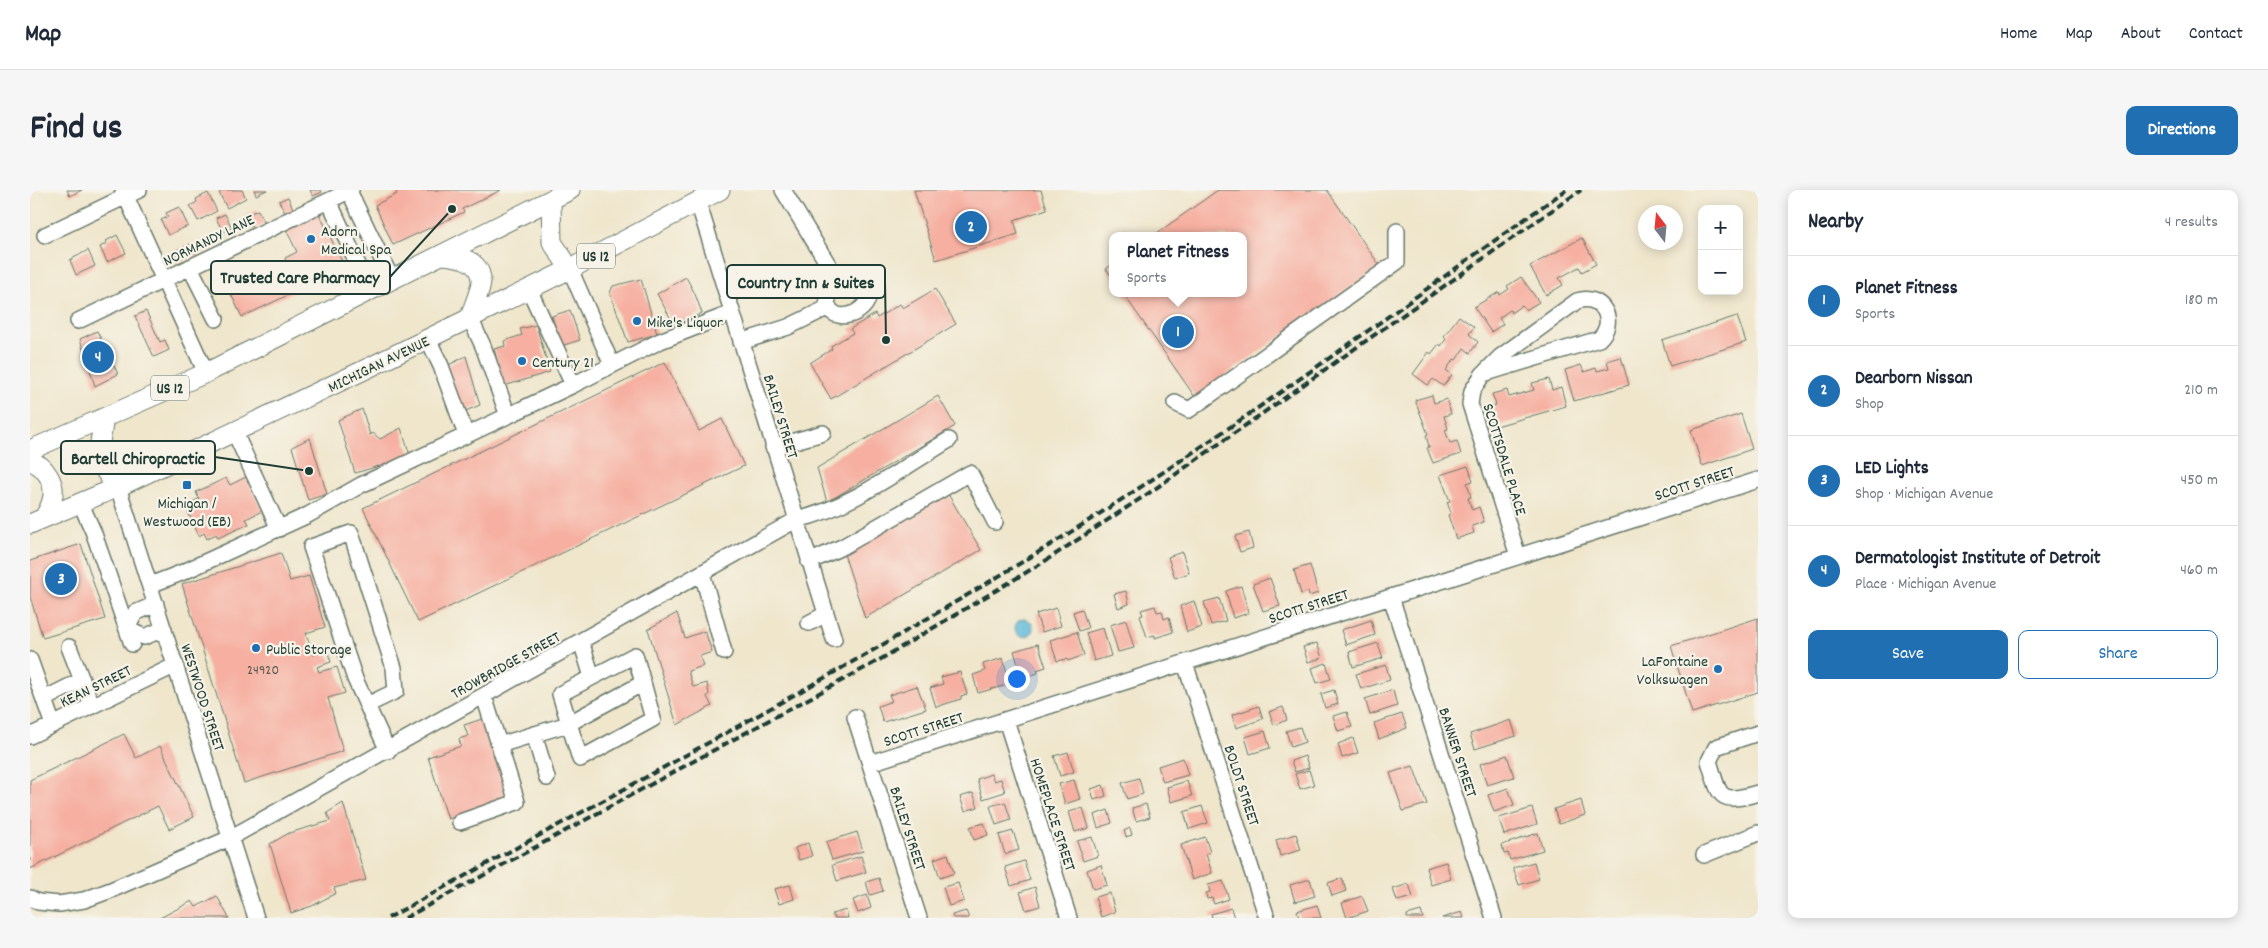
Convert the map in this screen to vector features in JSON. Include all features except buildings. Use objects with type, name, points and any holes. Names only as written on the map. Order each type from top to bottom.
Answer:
[{"type":"main road","name":"US 12","points":[[30,452],[206,373],[441,256],[548,195],[570,190]]},
{"type":"main road","name":"MICHIGAN AVENUE","points":[[37,521],[118,487],[428,339],[570,269],[720,190]]},
{"type":"main road","points":[[548,195],[552,242],[570,269]]},
{"type":"main road","points":[[441,256],[458,256],[470,261],[479,271],[482,281],[470,318]]},
{"type":"main road","points":[[104,418],[99,461],[103,471],[118,487]]},
{"type":"main road","points":[[30,452],[51,480],[54,492],[52,501],[37,521]]},
{"type":"street","points":[[350,190],[392,280]]},
{"type":"street","name":"NORMANDY LANE","points":[[78,321],[350,190]]},
{"type":"street","points":[[783,190],[840,284]]},
{"type":"street","points":[[45,235],[130,192],[162,280],[206,373]]},
{"type":"street","points":[[329,200],[370,291]]},
{"type":"street","name":"BAILEY STREET","points":[[698,202],[834,639]]},
{"type":"street","points":[[1175,403],[1188,410],[1397,262],[1397,231]]},
{"type":"street","points":[[190,266],[216,319]]},
{"type":"street","points":[[570,269],[612,365]]},
{"type":"street","points":[[854,280],[861,282],[868,290],[867,302],[858,312],[846,316],[835,315],[828,307],[831,292],[840,284],[854,280]]},
{"type":"street","points":[[529,289],[572,385]]},
{"type":"street","name":"SCOTTSDALE PLACE","points":[[1483,374],[1599,339],[1607,326],[1606,311],[1595,301],[1588,299],[1577,301],[1500,357],[1483,374],[1472,390],[1470,404],[1518,556]]},
{"type":"street","points":[[741,342],[788,327],[828,307]]},
{"type":"street","points":[[150,585],[181,573],[308,515],[361,485],[508,416],[660,341],[732,313]]},
{"type":"street","points":[[470,318],[483,346],[508,416]]},
{"type":"street","points":[[428,339],[441,366],[466,436]]},
{"type":"street","points":[[234,431],[278,529]]},
{"type":"street","points":[[773,447],[822,433]]},
{"type":"street","name":"TROWBRIDGE STREET","points":[[30,898],[38,902],[59,904],[84,900],[230,838],[388,751],[796,520],[819,515],[842,504],[949,440]]},
{"type":"street","points":[[809,562],[844,546],[970,473],[995,522]]},
{"type":"street","name":"SCOTT STREET","points":[[867,756],[1006,720],[1758,480]]},
{"type":"street","name":"WESTWOOD STREET","points":[[118,487],[256,918]]},
{"type":"street","points":[[80,502],[93,531],[132,644]]},
{"type":"street","points":[[367,705],[396,691],[394,668],[351,533],[312,547],[356,679],[367,705],[388,751]]},
{"type":"street","points":[[702,573],[724,652]]},
{"type":"street","name":"BANNER STREET","points":[[1391,597],[1494,918]]},
{"type":"street","points":[[127,629],[135,613],[156,604]]},
{"type":"street","points":[[809,623],[826,614]]},
{"type":"street","points":[[127,629],[144,637],[164,629]]},
{"type":"street","points":[[581,641],[592,677]]},
{"type":"street","points":[[69,646],[92,706]]},
{"type":"street","points":[[634,655],[643,683],[654,719],[580,759],[560,694],[634,655]]},
{"type":"street","points":[[30,660],[53,725]]},
{"type":"street","name":"BOLDT STREET","points":[[1185,663],[1267,918]]},
{"type":"street","name":"KEAN STREET","points":[[30,736],[176,665]]},
{"type":"street","points":[[44,700],[82,680]]},
{"type":"street","points":[[499,745],[568,724],[643,683]]},
{"type":"street","points":[[460,822],[517,802],[484,696]]},
{"type":"street","name":"BAILEY STREET","points":[[854,717],[919,918]]},
{"type":"street","name":"HOMEPLACE STREET","points":[[1006,720],[1070,918]]},
{"type":"street","points":[[1758,733],[1716,747],[1709,761],[1719,794],[1725,798],[1741,798],[1758,793]]},
{"type":"street","points":[[534,734],[547,778]]},
{"type":"street","points":[[1704,855],[1758,833]]},
{"type":"water","points":[[1024,619],[1030,622],[1033,628],[1030,634],[1024,637],[1018,634],[1015,628],[1018,622]]},
{"type":"railway","points":[[388,918],[804,689],[1050,545],[1246,416],[1566,190]]},
{"type":"railway","points":[[405,918],[876,662],[1042,563],[1149,493],[1581,190]]},
{"type":"place","name":"Trusted Care Pharmacy","points":[[452,209]]},
{"type":"place","name":"Dearborn Nissan","points":[[971,227]]},
{"type":"place","name":"Adorn Medical Spa","points":[[311,239]]},
{"type":"place","name":"Mike's Liquor","points":[[637,321]]},
{"type":"place","name":"Planet Fitness","points":[[1178,332]]},
{"type":"place","name":"Country Inn & Suites","points":[[886,340]]},
{"type":"place","name":"Dermatologist Institute of Detroit","points":[[98,357]]},
{"type":"place","name":"Century 21","points":[[522,361]]},
{"type":"place","name":"Bartell Chiropractic","points":[[309,471]]},
{"type":"place","name":"Michigan / Westwood (EB)","points":[[187,485]]},
{"type":"place","name":"LED Lights","points":[[61,579]]},
{"type":"place","name":"Public Storage","points":[[256,648]]},
{"type":"place","name":"LaFontaine Volkswagen","points":[[1718,669]]}]
